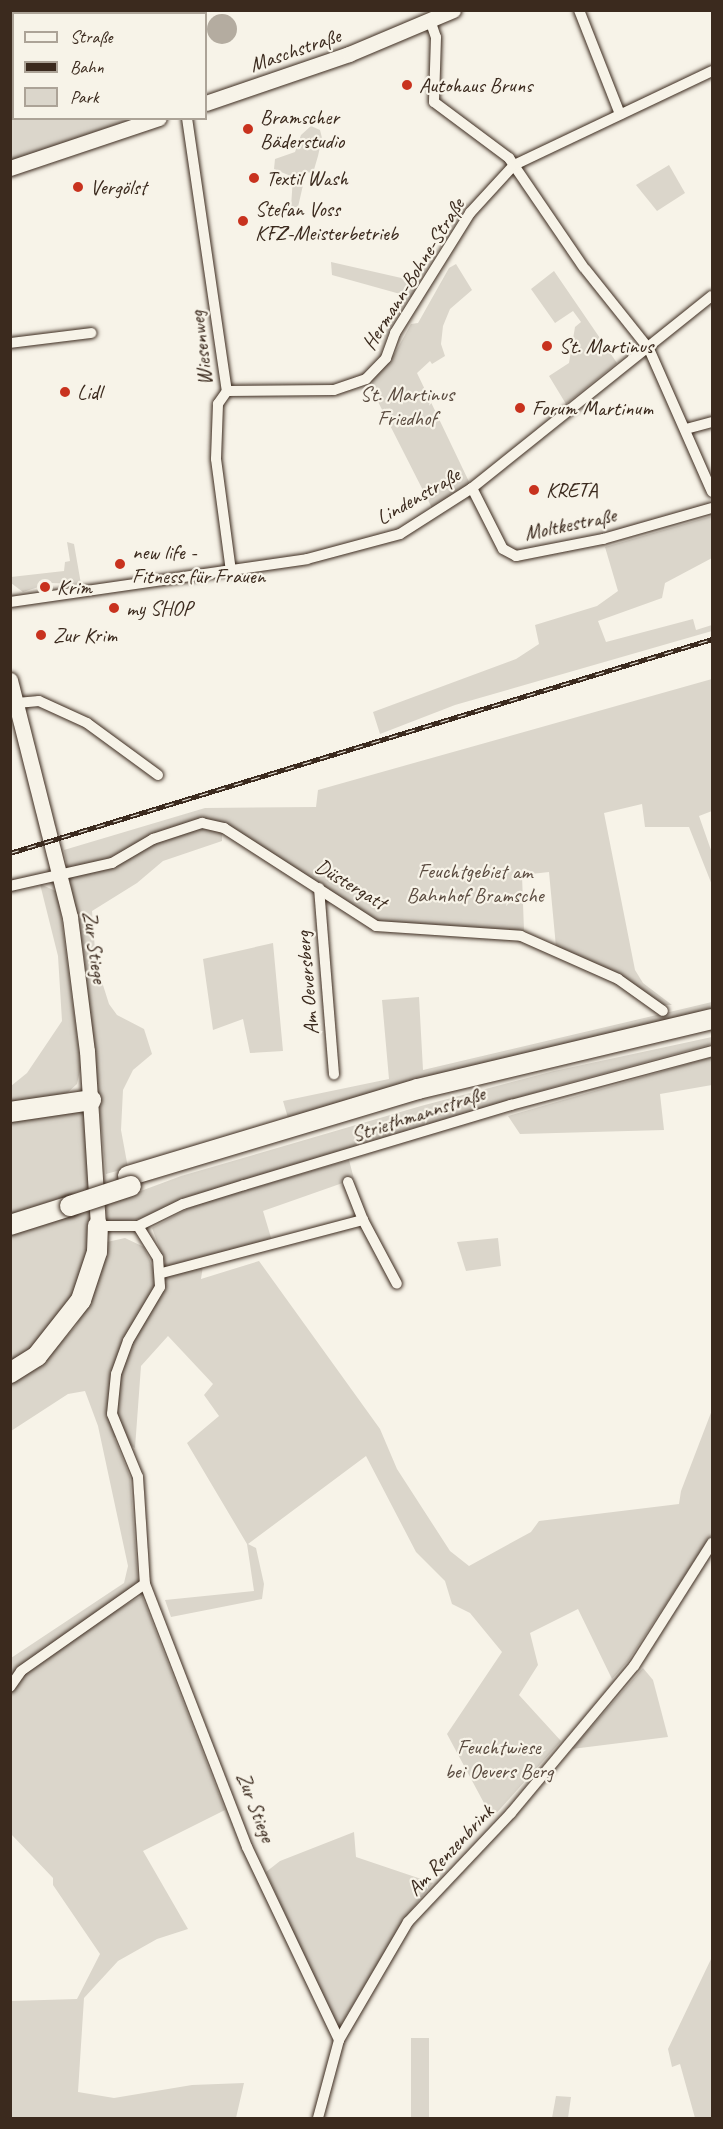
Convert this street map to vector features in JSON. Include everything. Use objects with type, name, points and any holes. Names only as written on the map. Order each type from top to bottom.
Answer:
[{"type":"highway","points":[[10,1225],[69,1201],[129,1181],[418,1089],[712,1019]]},
{"type":"highway","points":[[129,1181],[421,1099],[712,1030]]},
{"type":"highway","points":[[10,1112],[91,1100]]},
{"type":"highway","points":[[10,1214],[69,1201]]},
{"type":"highway","points":[[10,1373],[37,1356],[81,1300],[97,1252],[98,1226]]},
{"type":"street","name":"Maschstraße","points":[[207,103],[349,54],[453,10]]},
{"type":"street","points":[[579,10],[620,114]]},
{"type":"street","points":[[429,20],[436,37],[435,102],[514,165],[585,269],[649,349],[712,492]]},
{"type":"street","name":"Hermann-Bohne-Straße","points":[[227,391],[334,390],[366,379],[386,358],[395,333],[470,213],[514,165],[712,70]]},
{"type":"street","points":[[10,168],[153,120]]},
{"type":"street","name":"Wiesenweg","points":[[187,120],[227,391],[218,404],[216,459],[231,572]]},
{"type":"street","name":"Lindenstraße","points":[[10,603],[231,572],[368,545],[400,534],[472,488],[649,349],[712,296]]},
{"type":"street","points":[[10,343],[91,333]]},
{"type":"street","points":[[686,429],[712,422]]},
{"type":"street","name":"Moltkestraße","points":[[472,488],[503,549],[516,556],[603,539],[712,508]]},
{"type":"street","name":"Zur Stiege","points":[[10,680],[60,873],[76,957],[91,1100],[98,1226]]},
{"type":"street","points":[[17,703],[39,701],[87,723],[158,775]]},
{"type":"street","name":"Düstergatt","points":[[10,886],[60,873],[85,871],[112,863],[153,838],[202,824],[224,828],[376,926],[521,936],[618,979],[663,1011]]},
{"type":"street","name":"Am Oeversberg","points":[[319,888],[334,1074]]},
{"type":"street","name":"Striethmannstraße","points":[[98,1226],[138,1226],[183,1204],[234,1188],[511,1105],[712,1051]]},
{"type":"street","points":[[348,1182],[363,1220],[397,1284]]},
{"type":"street","points":[[138,1226],[158,1258],[162,1273],[363,1220]]},
{"type":"street","name":"Zur Stiege","points":[[162,1273],[160,1287],[128,1341],[112,1394],[115,1425],[138,1477],[145,1584],[247,1847],[339,2040]]},
{"type":"street","name":"Am Renzenbrink","points":[[318,2118],[339,2040],[408,1922],[512,1813],[634,1666],[712,1543]]},
{"type":"street","points":[[10,1687],[21,1671],[145,1584]]},
{"type":"green space","points":[[10,11],[12,120],[129,120],[11,161]]},
{"type":"green space","points":[[311,126],[320,130],[322,138],[318,156],[313,173],[306,172],[298,207],[291,207],[293,177],[274,169],[275,159],[295,152],[301,135]]},
{"type":"green space","points":[[669,165],[685,193],[657,211],[636,185]]},
{"type":"green space","points":[[331,262],[419,282],[411,297],[332,275]]},
{"type":"green space","name":"St. Martinus Friedhof","points":[[456,264],[472,290],[450,309],[443,326],[441,344],[445,356],[432,364],[430,361],[417,373],[472,488],[435,514],[369,384],[395,353],[411,324],[418,323],[449,268]]},
{"type":"green space","points":[[554,271],[617,363],[566,404],[549,376],[569,363],[575,327],[581,322],[573,311],[555,323],[531,289]]},
{"type":"green space","points":[[712,516],[712,558],[665,583],[662,598],[598,621],[606,642],[693,619],[696,630],[712,625],[712,631],[455,705],[380,734],[373,712],[516,659],[539,644],[535,625],[597,606],[618,591],[605,547]]},
{"type":"green space","points":[[67,542],[74,544],[81,584],[51,583],[23,592],[11,583],[11,577],[64,571],[65,562],[70,561]]},
{"type":"green space","name":"Feuchtgebiet am Bahnhof Bramsche","points":[[712,679],[712,811],[699,816],[712,853],[712,885],[689,827],[645,827],[642,804],[604,813],[635,970],[643,983],[672,1005],[661,1005],[556,947],[549,872],[522,875],[524,931],[381,923],[222,823],[222,841],[163,861],[137,883],[92,911],[96,963],[109,1004],[117,1015],[144,1029],[152,1054],[133,1070],[123,1090],[121,1130],[128,1168],[106,1174],[84,957],[64,850],[205,808],[316,807],[318,790]]},
{"type":"green space","points":[[40,884],[58,892],[81,1067],[77,1084],[65,1095],[11,1106],[11,1086],[27,1073],[62,1021],[58,956]]},
{"type":"green space","points":[[273,943],[283,1051],[250,1053],[243,1019],[213,1030],[203,959]]},
{"type":"green space","points":[[419,997],[423,1070],[712,1002],[712,1014],[288,1118],[283,1101],[389,1079],[382,1000]]},
{"type":"green space","points":[[712,1037],[712,1044],[557,1086],[184,1198],[140,1219],[107,1222],[106,1204],[181,1176],[421,1106],[554,1071]]},
{"type":"green space","points":[[712,1057],[712,1085],[660,1094],[664,1130],[520,1134],[508,1116]]},
{"type":"green space","points":[[91,1100],[98,1186],[11,1214],[11,1112]]},
{"type":"green space","name":"Feuchtwiese bei Oevers Berg","points":[[349,1160],[354,1179],[263,1211],[272,1241],[204,1259],[201,1279],[259,1261],[380,1429],[397,1469],[450,1551],[469,1566],[531,1532],[539,1521],[679,1504],[681,1491],[712,1410],[712,1534],[628,1661],[612,1679],[578,1609],[530,1633],[538,1665],[519,1695],[561,1741],[492,1818],[447,1734],[502,1652],[470,1613],[452,1604],[445,1581],[416,1552],[366,1456],[248,1544],[256,1548],[264,1584],[262,1599],[171,1617],[165,1600],[254,1591],[247,1544],[187,1443],[219,1416],[204,1395],[213,1384],[168,1336],[141,1366],[135,1448],[114,1437],[130,1477],[138,1581],[107,1615],[142,1596],[225,1810],[143,1851],[188,1929],[157,1939],[118,1961],[84,1998],[78,2092],[114,2098],[192,2085],[244,2083],[236,2118],[11,2118],[11,2001],[77,1999],[100,1954],[53,1885],[53,1878],[11,1834],[11,1658],[124,1583],[128,1566],[98,1426],[85,1391],[68,1394],[11,1431],[10,1383],[55,1349],[76,1326],[89,1300],[107,1242],[125,1238],[144,1247],[163,1291],[165,1263],[152,1228],[195,1205]]},
{"type":"green space","points":[[98,1197],[90,1278],[10,1373],[10,1225]]},
{"type":"green space","points":[[498,1238],[501,1266],[466,1271],[457,1242]]},
{"type":"green space","points":[[643,1668],[653,1680],[668,1737],[572,1749]]},
{"type":"green space","points":[[354,1832],[356,1857],[433,1883],[404,1919],[338,2030],[266,1872],[280,1861]]},
{"type":"green space","points":[[712,1957],[712,2118],[695,2118],[680,2064],[672,2067],[668,2049]]},
{"type":"green space","points":[[411,2038],[429,2038],[429,2118],[411,2118]]},
{"type":"green space","points":[[556,2096],[571,2097],[568,2118],[552,2118]]},
{"type":"shaded area","points":[[24,11],[74,11],[73,12]]},
{"type":"shaded area","points":[[102,11],[155,11],[154,12]]},
{"type":"shaded area","points":[[222,14],[232,19],[237,29],[232,39],[222,44],[212,39],[207,29],[212,19]]},
{"type":"railway","points":[[10,853],[712,639]]},
{"type":"place","name":"Autohaus Bruns","points":[[407,85]]},
{"type":"place","name":"Bramscher Bäderstudio","points":[[248,129]]},
{"type":"place","name":"Textil Wash","points":[[254,178]]},
{"type":"place","name":"Vergölst","points":[[78,187]]},
{"type":"place","name":"Stefan Voss KFZ-Meisterbetrieb","points":[[243,221]]},
{"type":"place","name":"St. Martinus","points":[[547,346]]},
{"type":"place","name":"Lidl","points":[[65,392]]},
{"type":"place","name":"Forum Martinum","points":[[520,408]]},
{"type":"place","name":"KRETA","points":[[534,490]]},
{"type":"place","name":"new life - Fitness für Frauen","points":[[120,564]]},
{"type":"place","name":"Krim","points":[[45,587]]},
{"type":"place","name":"my SHOP","points":[[114,608]]},
{"type":"place","name":"Zur Krim","points":[[41,635]]}]
